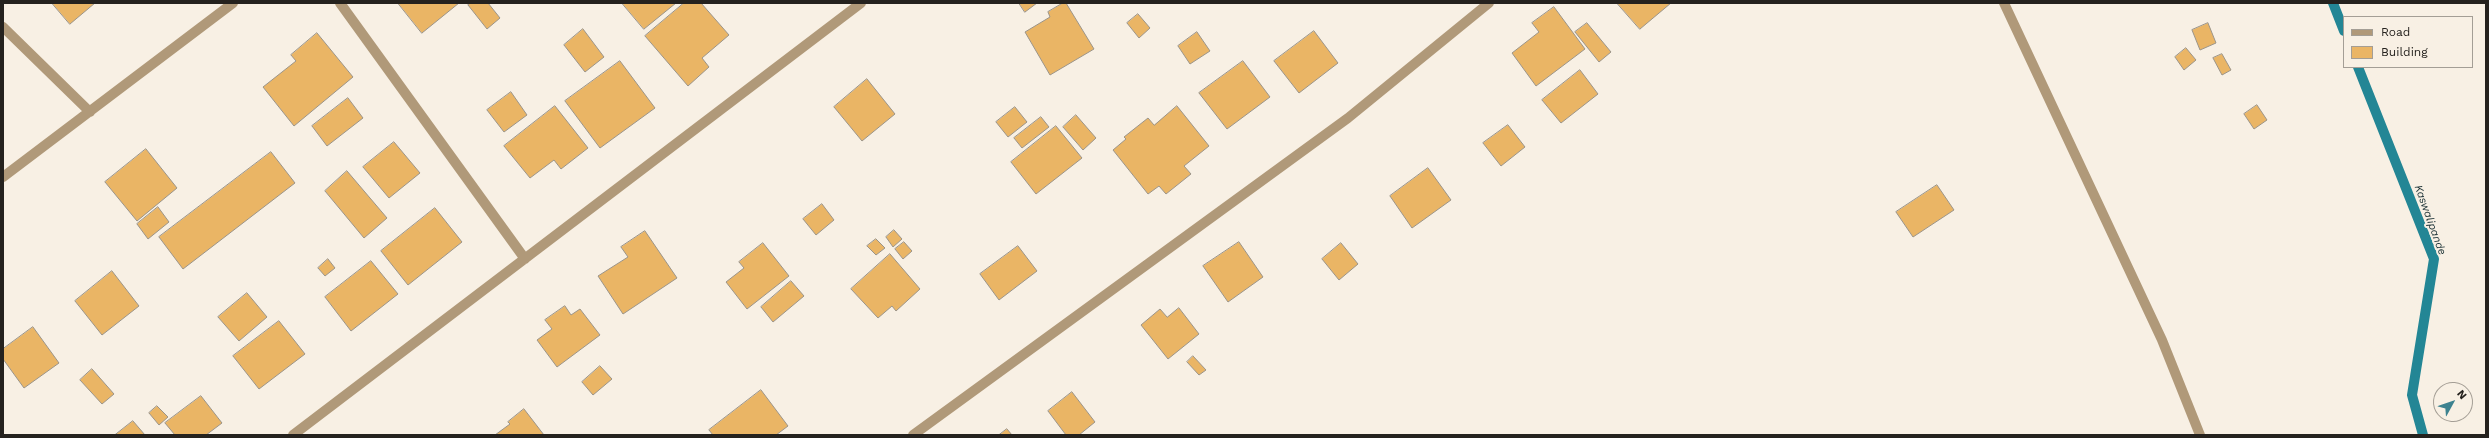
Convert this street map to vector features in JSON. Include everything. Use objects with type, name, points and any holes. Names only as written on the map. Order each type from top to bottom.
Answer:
[{"type":"street","points":[[3,177],[233,3]]},
{"type":"street","points":[[340,3],[525,259]]},
{"type":"street","points":[[293,435],[861,3]]},
{"type":"street","points":[[913,435],[1348,118],[1489,3]]},
{"type":"street","points":[[2004,3],[2162,340],[2200,435]]},
{"type":"street","points":[[3,27],[90,112]]},
{"type":"building","points":[[52,3],[95,3],[70,24]]},
{"type":"building","points":[[398,3],[459,3],[422,33]]},
{"type":"building","points":[[471,3],[488,3],[500,18],[487,29],[468,5]]},
{"type":"building","points":[[622,3],[676,3],[644,29]]},
{"type":"building","points":[[684,3],[701,3],[729,35],[702,58],[709,67],[688,86],[645,36]]},
{"type":"building","points":[[1019,3],[1037,3],[1025,12]]},
{"type":"building","points":[[1063,3],[1066,3],[1094,49],[1050,75],[1025,32],[1050,17],[1048,12]]},
{"type":"building","points":[[1617,3],[1671,3],[1640,29]]},
{"type":"building","points":[[1554,7],[1585,49],[1536,86],[1512,53],[1539,32],[1532,23]]},
{"type":"building","points":[[1138,14],[1150,28],[1139,38],[1127,23]]},
{"type":"building","points":[[1587,23],[1611,52],[1599,62],[1575,32]]},
{"type":"building","points":[[2208,23],[2216,43],[2200,50],[2192,30]]},
{"type":"building","points":[[583,29],[604,57],[585,72],[564,45]]},
{"type":"building","points":[[1314,31],[1338,63],[1299,93],[1274,61]]},
{"type":"building","points":[[1197,32],[1210,51],[1190,64],[1178,46]]},
{"type":"building","points":[[317,33],[353,77],[294,126],[263,87],[296,61],[291,55]]},
{"type":"building","points":[[2186,48],[2196,60],[2184,70],[2175,57]]},
{"type":"building","points":[[2222,54],[2231,70],[2222,75],[2213,58]]},
{"type":"building","points":[[620,61],[655,108],[600,148],[565,101]]},
{"type":"building","points":[[1243,61],[1270,97],[1227,129],[1199,93]]},
{"type":"building","points":[[1580,70],[1598,94],[1561,123],[1542,100]]},
{"type":"building","points":[[867,79],[895,114],[862,141],[834,107]]},
{"type":"building","points":[[511,92],[527,115],[504,132],[487,110]]},
{"type":"building","points":[[348,98],[363,118],[327,146],[312,126]]},
{"type":"building","points":[[2257,105],[2267,120],[2254,129],[2244,114]]},
{"type":"building","points":[[555,106],[588,148],[561,169],[554,160],[530,178],[504,146]]},
{"type":"building","points":[[1177,106],[1209,146],[1184,166],[1191,174],[1166,194],[1159,186],[1148,194],[1113,150],[1126,139],[1124,137],[1148,118],[1154,125]]},
{"type":"building","points":[[1015,107],[1027,122],[1008,137],[996,122]]},
{"type":"building","points":[[1076,115],[1096,138],[1083,150],[1063,127]]},
{"type":"building","points":[[1041,117],[1049,127],[1022,148],[1014,138]]},
{"type":"building","points":[[1508,125],[1525,147],[1501,166],[1483,143]]},
{"type":"building","points":[[1056,126],[1082,158],[1036,194],[1011,162]]},
{"type":"building","points":[[394,142],[420,173],[389,198],[363,167]]},
{"type":"building","points":[[146,149],[177,188],[137,221],[105,182]]},
{"type":"building","points":[[271,152],[295,183],[183,269],[159,237]]},
{"type":"building","points":[[1428,168],[1451,200],[1412,228],[1390,196]]},
{"type":"building","points":[[347,171],[387,218],[364,238],[325,191]]},
{"type":"building","points":[[1937,185],[1954,210],[1913,237],[1896,212]]},
{"type":"building","points":[[822,204],[834,220],[816,235],[803,219]]},
{"type":"building","points":[[158,207],[169,222],[148,239],[137,224]]},
{"type":"building","points":[[435,208],[462,242],[408,285],[381,251]]},
{"type":"building","points":[[894,230],[902,239],[893,247],[886,237]]},
{"type":"building","points":[[645,231],[677,278],[623,314],[598,276],[628,257],[621,247]]},
{"type":"building","points":[[876,239],[885,248],[876,255],[867,246]]},
{"type":"building","points":[[904,242],[912,251],[903,259],[895,249]]},
{"type":"building","points":[[1239,242],[1263,277],[1228,302],[1203,266]]},
{"type":"building","points":[[763,243],[789,276],[747,309],[726,282],[744,268],[739,262]]},
{"type":"building","points":[[1341,243],[1358,264],[1339,280],[1322,259]]},
{"type":"building","points":[[1018,246],[1037,271],[999,300],[980,274]]},
{"type":"building","points":[[890,254],[920,289],[896,311],[892,306],[878,318],[851,289]]},
{"type":"building","points":[[328,259],[335,268],[325,276],[318,268]]},
{"type":"building","points":[[371,261],[398,294],[351,331],[325,297]]},
{"type":"building","points":[[112,271],[139,306],[102,335],[75,301]]},
{"type":"building","points":[[791,281],[804,296],[773,322],[761,307]]},
{"type":"building","points":[[247,293],[267,317],[239,341],[218,317]]},
{"type":"building","points":[[565,306],[571,315],[580,309],[600,335],[557,367],[537,340],[552,329],[545,320]]},
{"type":"building","points":[[1179,308],[1199,334],[1168,359],[1141,325],[1160,309],[1167,317]]},
{"type":"building","points":[[279,321],[305,354],[259,389],[233,356]]},
{"type":"building","points":[[33,327],[59,363],[24,388],[3,359],[3,349]]},
{"type":"building","points":[[1193,356],[1206,370],[1199,375],[1187,362]]},
{"type":"building","points":[[600,366],[612,379],[593,395],[582,382]]},
{"type":"building","points":[[92,369],[114,394],[102,404],[80,380]]},
{"type":"building","points":[[761,390],[788,426],[776,435],[713,435],[709,430]]},
{"type":"building","points":[[1072,392],[1095,422],[1079,435],[1066,435],[1048,411]]},
{"type":"building","points":[[201,396],[222,423],[206,435],[175,435],[165,423]]},
{"type":"building","points":[[157,406],[168,417],[159,425],[149,413]]},
{"type":"building","points":[[524,409],[544,435],[495,435],[510,424],[508,422]]},
{"type":"building","points":[[133,421],[145,435],[115,435]]},
{"type":"building","points":[[1007,429],[1012,435],[999,435]]},
{"type":"waterway","name":"Kaswalipande","points":[[2333,3],[2343,28]]},
{"type":"waterway","name":"Kaswalipande","points":[[2358,68],[2434,259],[2412,395],[2423,435]]}]
